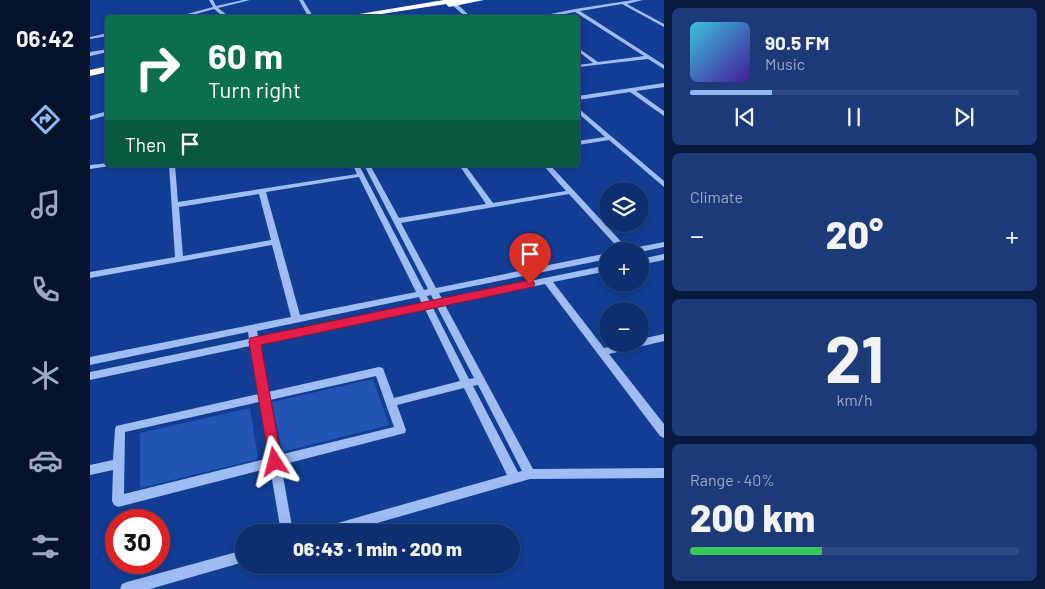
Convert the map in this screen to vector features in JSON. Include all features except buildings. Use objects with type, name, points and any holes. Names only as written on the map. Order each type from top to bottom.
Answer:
[{"type":"highway","points":[[358,15],[454,1],[480,0]]},
{"type":"highway","points":[[380,15],[454,1]]},
{"type":"highway","points":[[90,75],[105,72]]},
{"type":"street","points":[[211,0],[215,8],[225,15]]},
{"type":"street","points":[[186,15],[248,0]]},
{"type":"street","points":[[301,0],[310,15]]},
{"type":"street","points":[[550,15],[621,1],[641,0]]},
{"type":"street","points":[[454,1],[467,15]]},
{"type":"street","points":[[621,1],[664,26]]},
{"type":"street","points":[[576,10],[664,67]]},
{"type":"street","points":[[90,38],[105,35]]},
{"type":"street","points":[[580,50],[598,64]]},
{"type":"street","points":[[90,54],[105,51]]},
{"type":"street","points":[[580,66],[648,57]]},
{"type":"street","points":[[580,98],[664,85]]},
{"type":"street","points":[[631,90],[664,114]]},
{"type":"street","points":[[580,112],[664,185]]},
{"type":"street","points":[[90,118],[105,114]]},
{"type":"street","points":[[580,143],[610,138]]},
{"type":"street","points":[[90,167],[105,165]]},
{"type":"street","points":[[172,167],[180,259]]},
{"type":"street","points":[[357,167],[515,479]]},
{"type":"street","points":[[368,167],[530,474]]},
{"type":"street","points":[[548,167],[617,242]]},
{"type":"street","points":[[654,176],[664,174]]},
{"type":"street","points":[[175,205],[361,175]]},
{"type":"street","points":[[262,191],[296,319]]},
{"type":"street","points":[[397,221],[571,192]]},
{"type":"street","points":[[90,275],[275,242]]},
{"type":"street","points":[[649,247],[664,244]]},
{"type":"street","points":[[649,260],[664,257]]},
{"type":"street","points":[[90,361],[599,258]]},
{"type":"street","points":[[90,376],[599,270]]},
{"type":"street","points":[[548,280],[599,348]]},
{"type":"street","points":[[252,328],[286,524]]},
{"type":"street","points":[[649,341],[664,337]]},
{"type":"street","points":[[602,352],[664,433]]},
{"type":"street","points":[[379,371],[401,430],[118,501],[120,429],[264,397],[379,371]]},
{"type":"street","points":[[390,403],[480,380]]},
{"type":"street","points":[[90,470],[119,464]]},
{"type":"street","points":[[355,524],[530,474],[664,473]]},
{"type":"street","points":[[127,589],[235,559]]},
{"type":"lane","points":[[463,167],[491,205]]},
{"type":"shaded area","points":[[373,379],[389,425],[282,452],[272,402]]},
{"type":"shaded area","points":[[250,408],[258,459],[140,488],[140,433]]},
{"type":"route","points":[[275,462],[255,342],[530,284]]}]
